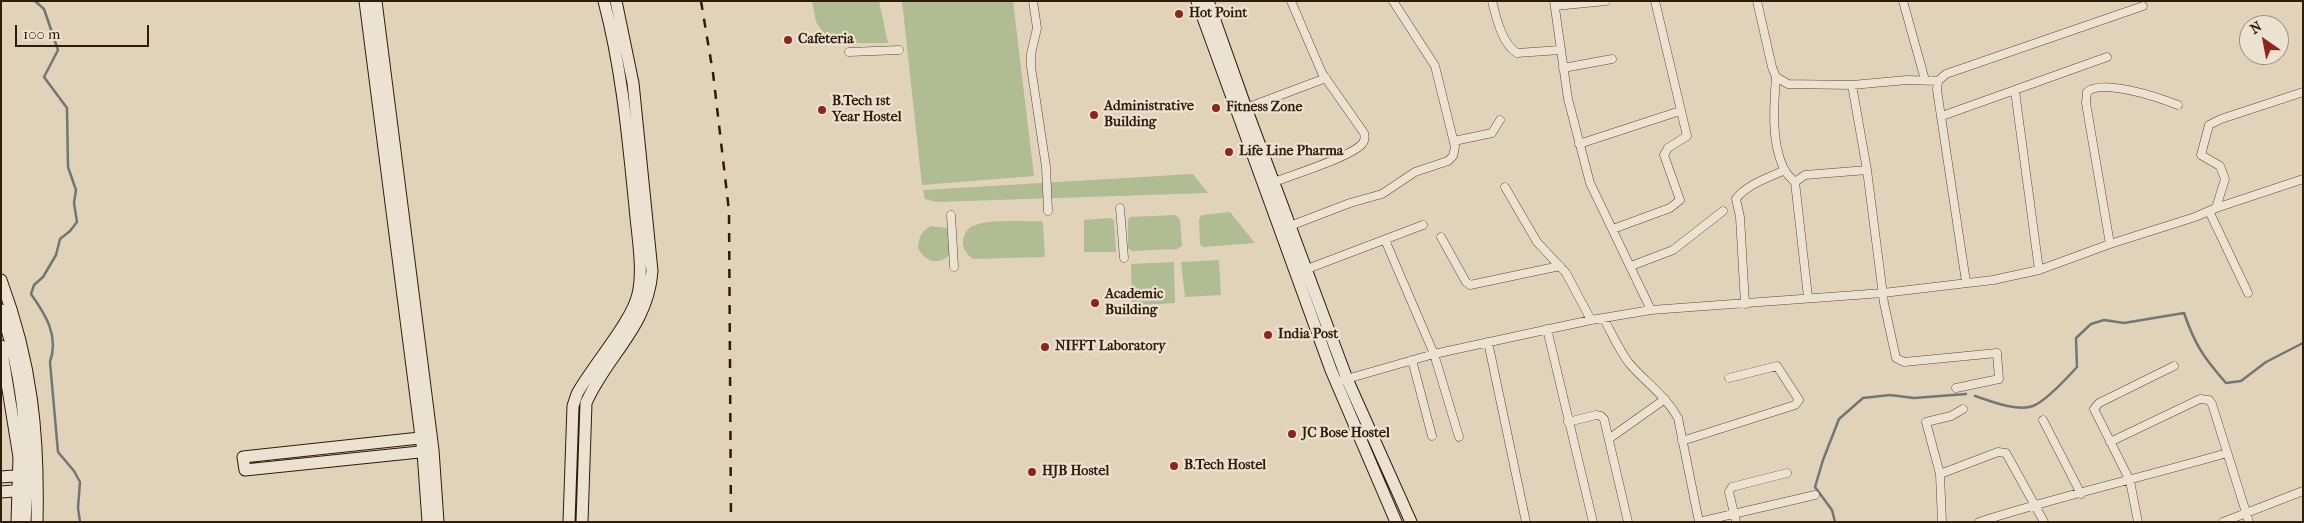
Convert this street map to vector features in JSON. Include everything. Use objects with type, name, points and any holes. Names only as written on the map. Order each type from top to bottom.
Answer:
[{"type":"street","points":[[365,1],[438,522]]},
{"type":"street","points":[[376,1],[426,438]]},
{"type":"street","points":[[569,522],[574,406],[577,394],[625,321],[638,295],[639,282],[638,243],[626,115],[615,44],[604,1]]},
{"type":"street","points":[[582,522],[586,402],[591,390],[632,332],[645,308],[651,288],[652,271],[632,83],[616,1]]},
{"type":"street","points":[[1033,1],[1037,28],[1031,60],[1046,167],[1048,211]]},
{"type":"street","points":[[1197,1],[1396,522]]},
{"type":"street","points":[[1208,1],[1307,269],[1342,381],[1411,522]]},
{"type":"street","points":[[1274,182],[1347,154],[1366,139],[1364,133],[1326,78],[1291,1]]},
{"type":"street","points":[[1290,226],[1350,203],[1382,194],[1415,172],[1448,161],[1453,156],[1454,141],[1435,66],[1393,1]]},
{"type":"street","points":[[1492,1],[1496,17],[1511,50],[1517,53],[1560,50]]},
{"type":"street","points":[[1606,1],[1555,4],[1560,50],[1579,144],[1594,192],[1652,310]]},
{"type":"street","points":[[1613,229],[1670,208],[1680,200],[1664,156],[1668,148],[1688,136],[1680,111],[1655,1]]},
{"type":"street","points":[[1757,1],[1776,77],[1775,124],[1777,145],[1785,170],[1795,182],[1808,297]]},
{"type":"street","points":[[1903,1],[1925,80]]},
{"type":"street","points":[[1966,282],[1937,90],[1938,81],[1946,74],[2143,6]]},
{"type":"street","points":[[849,52],[899,50]]},
{"type":"street","points":[[1942,116],[2107,57]]},
{"type":"street","points":[[1563,68],[1612,59]]},
{"type":"street","points":[[1776,77],[1788,84],[1938,81]]},
{"type":"street","points":[[1246,108],[1326,78]]},
{"type":"street","points":[[1852,84],[1894,354],[1898,360],[1904,362],[1996,353],[1999,379],[1956,388]]},
{"type":"street","points":[[2110,244],[2086,103],[2087,92],[2099,88],[2140,92],[2178,105]]},
{"type":"street","points":[[2014,91],[2039,270]]},
{"type":"street","points":[[2248,293],[2212,209],[2225,179],[2220,166],[2205,159],[2202,155],[2209,125],[2221,119],[2303,92]]},
{"type":"street","points":[[1579,144],[1680,111]]},
{"type":"street","points":[[1454,141],[1488,134],[1496,129],[1500,120]]},
{"type":"street","points":[[1745,304],[1740,216],[1736,199],[1741,192],[1785,170]]},
{"type":"street","points":[[1795,182],[1805,175],[1866,170]]},
{"type":"street","points":[[1342,381],[1434,354],[1591,320],[1652,310],[1745,304],[1808,297],[1883,293],[1993,280],[2039,270],[2303,179]]},
{"type":"street","points":[[1505,187],[1537,242],[1549,257],[1560,266],[1591,320]]},
{"type":"street","points":[[1120,208],[1124,258]]},
{"type":"street","points":[[1632,266],[1673,250],[1723,211]]},
{"type":"street","points":[[951,215],[954,267]]},
{"type":"street","points":[[1307,269],[1423,225]]},
{"type":"street","points":[[1441,237],[1466,282],[1470,285],[1560,266]]},
{"type":"street","points":[[1385,240],[1434,354],[1459,437]]},
{"type":"street","points":[[1,280],[17,324],[26,360],[34,412],[28,490],[36,522]]},
{"type":"street","points":[[1,310],[16,360],[27,451],[28,490],[25,522]]},
{"type":"street","points":[[1604,318],[1618,347],[1629,363],[1665,399],[1678,418],[1699,522],[1735,518],[1815,495]]},
{"type":"street","points":[[1547,329],[1593,522]]},
{"type":"street","points":[[1488,342],[1526,522]]},
{"type":"street","points":[[1,346],[12,408],[28,475]]},
{"type":"street","points":[[1412,360],[1432,436]]},
{"type":"street","points":[[1682,441],[1795,404],[1799,400],[1777,366],[1728,378]]},
{"type":"street","points":[[2138,522],[2130,481],[2096,415],[2095,406],[2174,366]]},
{"type":"street","points":[[2110,442],[2205,398],[2212,404],[2248,522]]},
{"type":"street","points":[[1610,438],[1665,399]]},
{"type":"street","points":[[1942,522],[1940,474],[1926,422],[1951,416],[1963,409]]},
{"type":"street","points":[[1568,422],[1596,415],[1601,416],[1610,438],[1628,522]]},
{"type":"street","points":[[2043,420],[2081,494]]},
{"type":"street","points":[[426,438],[243,457],[245,470],[428,451]]},
{"type":"street","points":[[428,451],[428,522]]},
{"type":"street","points":[[1940,474],[1998,452],[2006,453],[2044,522]]},
{"type":"street","points":[[1978,522],[2035,504],[2130,481],[2227,453]]},
{"type":"street","points":[[1735,518],[1729,492],[1732,487],[1787,473]]},
{"type":"street","points":[[1,477],[28,475]]},
{"type":"street","points":[[1,492],[28,490]]},
{"type":"street","points":[[17,522],[28,490]]},
{"type":"street","points":[[2222,522],[2303,491]]},
{"type":"green space","points":[[812,1],[879,1],[888,43],[831,43],[816,22]]},
{"type":"green space","points":[[902,1],[1013,1],[1034,176],[922,185]]},
{"type":"green space","points":[[1193,174],[1208,193],[937,202],[925,199],[923,190]]},
{"type":"green space","points":[[1230,212],[1255,243],[1203,247],[1200,244],[1199,219],[1202,215]]},
{"type":"green space","points":[[1176,215],[1180,220],[1182,246],[1177,249],[1132,251],[1128,248],[1128,220],[1130,217]]},
{"type":"green space","points":[[1110,218],[1114,220],[1116,252],[1084,252],[1084,220]]},
{"type":"green space","points":[[995,221],[1041,221],[1043,224],[1045,257],[973,259],[964,249],[963,240],[966,232],[978,224]]},
{"type":"green space","points":[[931,226],[946,228],[949,234],[950,255],[941,261],[928,259],[918,248],[921,235]]},
{"type":"green space","points":[[1219,260],[1221,295],[1185,297],[1181,262]]},
{"type":"green space","points":[[1174,262],[1175,303],[1132,306],[1131,264]]},
{"type":"waterway","points":[[35,1],[44,9],[58,50],[44,77],[67,108],[68,167],[76,190],[74,203],[77,222],[60,239],[56,255],[43,277],[34,285],[31,294],[42,310],[52,335],[53,343],[50,362],[58,452],[74,471],[80,482],[78,508],[80,522]]},
{"type":"waterway","points":[[1975,396],[2012,407],[2033,406],[2056,389],[2077,367],[2076,338],[2091,324],[2104,320],[2124,323],[2184,313],[2201,351],[2226,383],[2241,381],[2266,362],[2303,343]]},
{"type":"waterway","points":[[1835,522],[1832,510],[1815,487],[1839,419],[1863,398],[1890,395],[1914,398],[1966,394]]},
{"type":"railway","points":[[701,1],[713,73],[729,211],[731,522]]},
{"type":"place","name":"Hot Point","points":[[1179,14]]},
{"type":"place","name":"Cafeteria","points":[[788,40]]},
{"type":"place","name":"Fitness Zone","points":[[1216,108]]},
{"type":"place","name":"B.Tech 1st Year Hostel","points":[[822,110]]},
{"type":"place","name":"Administrative Building","points":[[1094,115]]},
{"type":"place","name":"Life Line Pharma","points":[[1229,152]]},
{"type":"place","name":"Academic Building","points":[[1095,303]]},
{"type":"place","name":"India Post","points":[[1268,335]]},
{"type":"place","name":"NIFFT Laboratory","points":[[1045,347]]},
{"type":"place","name":"JC Bose Hostel","points":[[1292,434]]},
{"type":"place","name":"B.Tech Hostel","points":[[1174,466]]},
{"type":"place","name":"HJB Hostel","points":[[1032,472]]}]
